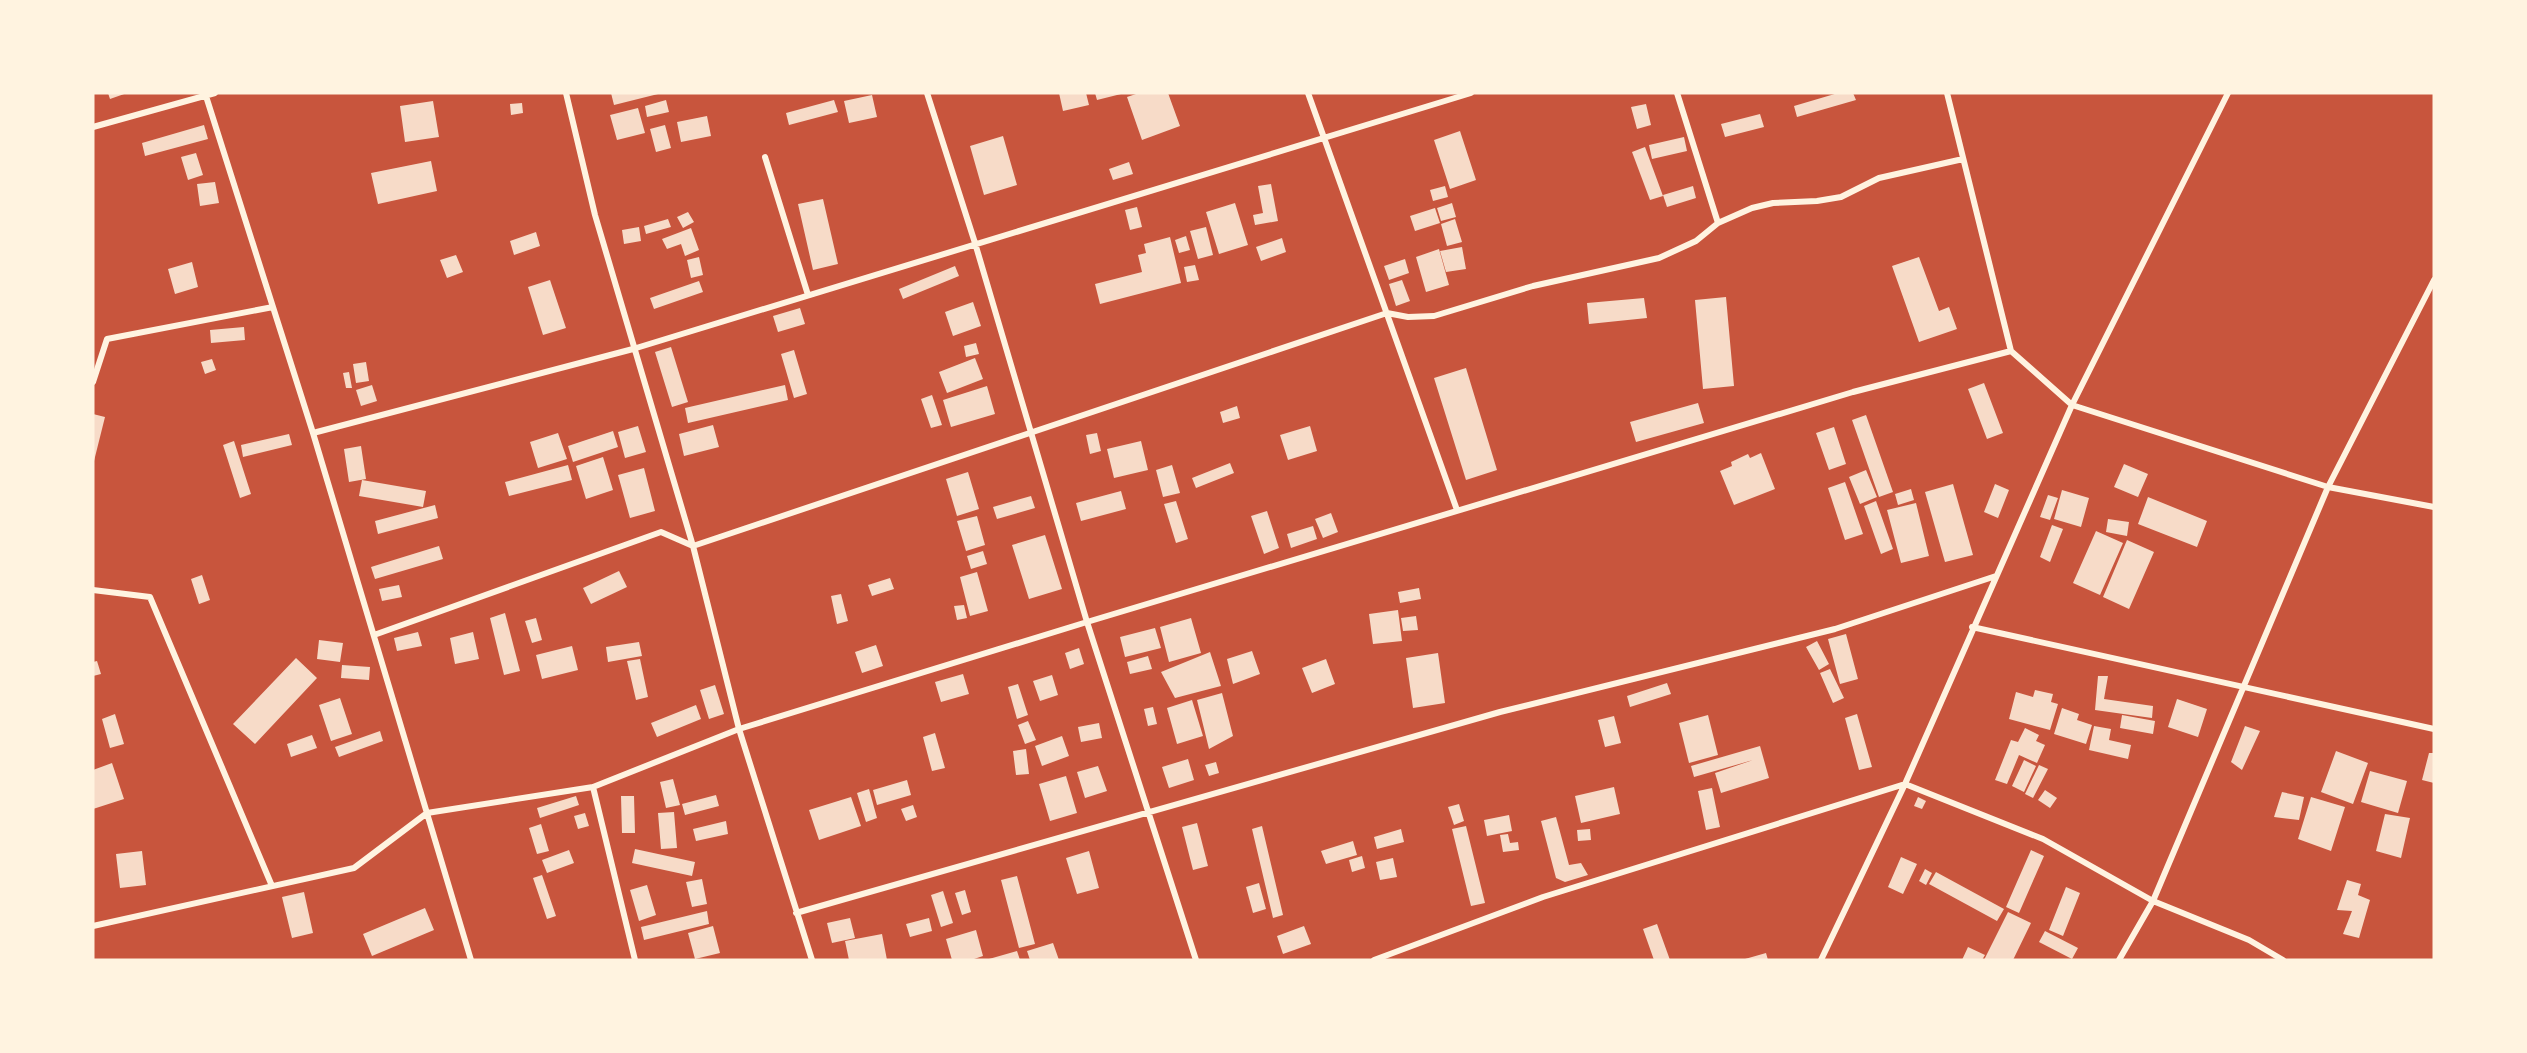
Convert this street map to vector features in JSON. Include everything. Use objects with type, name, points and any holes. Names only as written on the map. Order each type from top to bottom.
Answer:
[{"type":"street","points":[[93,127],[215,93]]},
{"type":"street","points":[[567,93],[595,215],[693,546],[740,729],[812,960]]},
{"type":"street","points":[[927,93],[975,243],[1087,622],[1196,960]]},
{"type":"street","points":[[1308,93],[1457,510]]},
{"type":"street","points":[[313,434],[633,349],[1471,93]]},
{"type":"street","points":[[1677,93],[1718,223]]},
{"type":"street","points":[[1947,93],[2011,351],[2072,405],[2328,487],[2434,507]]},
{"type":"street","points":[[1821,960],[1905,784],[1972,627],[2072,405],[2228,93]]},
{"type":"street","points":[[205,94],[313,434],[471,960]]},
{"type":"street","points":[[765,157],[808,295]]},
{"type":"street","points":[[374,635],[661,532],[693,546],[1387,313],[1408,317],[1434,316],[1533,286],[1659,258],[1696,241],[1718,223],[1752,207],[1841,197],[1880,178],[1963,159]]},
{"type":"street","points":[[2119,960],[2153,901],[2246,687],[2328,487],[2434,280]]},
{"type":"street","points":[[93,382],[107,339],[273,307]]},
{"type":"street","points":[[93,926],[354,868],[427,813],[593,787],[740,729],[1087,622],[1853,392],[2011,351]]},
{"type":"street","points":[[796,913],[1500,712],[1834,629],[1996,576]]},
{"type":"street","points":[[93,590],[150,597],[272,886]]},
{"type":"street","points":[[1972,627],[2434,729]]},
{"type":"street","points":[[1374,960],[1543,897],[1905,784],[2043,839],[2153,901],[2249,940],[2283,960]]},
{"type":"street","points":[[593,787],[635,960]]},
{"type":"building","points":[[108,93],[127,93],[110,99]]},
{"type":"building","points":[[611,93],[658,93],[658,94],[614,105]]},
{"type":"building","points":[[1059,93],[1086,93],[1089,105],[1063,111]]},
{"type":"building","points":[[1095,93],[1121,93],[1121,94],[1097,100]]},
{"type":"building","points":[[1139,93],[1168,93],[1180,126],[1142,140],[1127,97]]},
{"type":"building","points":[[1838,93],[1853,93],[1856,100],[1797,117],[1794,106]]},
{"type":"building","points":[[872,95],[877,117],[849,123],[844,101]]},
{"type":"building","points":[[666,100],[669,112],[647,117],[645,106]]},
{"type":"building","points":[[834,100],[838,112],[789,125],[786,113]]},
{"type":"building","points":[[433,101],[439,137],[405,142],[400,106]]},
{"type":"building","points":[[522,103],[523,113],[511,115],[510,104]]},
{"type":"building","points":[[1646,104],[1651,125],[1637,129],[1631,107]]},
{"type":"building","points":[[638,108],[645,133],[617,140],[610,115]]},
{"type":"building","points":[[1760,114],[1764,127],[1725,137],[1721,124]]},
{"type":"building","points":[[707,116],[711,136],[681,142],[677,122]]},
{"type":"building","points":[[204,125],[208,139],[145,156],[142,143]]},
{"type":"building","points":[[665,125],[671,148],[656,152],[650,129]]},
{"type":"building","points":[[1460,131],[1476,180],[1450,189],[1434,140]]},
{"type":"building","points":[[1003,136],[1017,185],[984,195],[970,146]]},
{"type":"building","points":[[1684,137],[1687,151],[1652,159],[1649,145]]},
{"type":"building","points":[[1645,147],[1663,196],[1650,200],[1632,152]]},
{"type":"building","points":[[196,153],[203,175],[188,180],[181,157]]},
{"type":"building","points":[[431,161],[437,191],[378,204],[371,173]]},
{"type":"building","points":[[1129,162],[1133,174],[1113,180],[1109,169]]},
{"type":"building","points":[[215,182],[219,203],[200,206],[197,184]]},
{"type":"building","points":[[1271,184],[1278,221],[1255,225],[1253,215],[1263,213],[1258,186]]},
{"type":"building","points":[[1445,186],[1448,197],[1433,201],[1430,190]]},
{"type":"building","points":[[1693,186],[1696,198],[1667,207],[1663,195]]},
{"type":"building","points":[[823,199],[838,264],[813,270],[798,204]]},
{"type":"building","points":[[1235,203],[1248,245],[1219,254],[1206,212]]},
{"type":"building","points":[[1452,203],[1456,217],[1441,221],[1437,208]]},
{"type":"building","points":[[1137,207],[1142,227],[1130,230],[1125,210]]},
{"type":"building","points":[[1435,208],[1440,223],[1415,231],[1410,216]]},
{"type":"building","points":[[688,212],[694,222],[683,228],[677,217]]},
{"type":"building","points":[[668,219],[671,227],[646,234],[644,226]]},
{"type":"building","points":[[1455,219],[1462,242],[1447,246],[1441,224]]},
{"type":"building","points":[[639,227],[641,241],[624,244],[622,230]]},
{"type":"building","points":[[1206,227],[1213,255],[1198,259],[1190,231]]},
{"type":"building","points":[[691,228],[699,250],[685,256],[681,244],[667,249],[662,239]]},
{"type":"building","points":[[536,232],[540,246],[514,255],[510,241]]},
{"type":"building","points":[[1186,236],[1190,250],[1179,253],[1175,240]]},
{"type":"building","points":[[1170,237],[1181,283],[1100,304],[1095,284],[1142,272],[1138,255],[1146,253],[1144,244]]},
{"type":"building","points":[[1282,238],[1286,252],[1261,261],[1256,247]]},
{"type":"building","points":[[1462,247],[1466,269],[1446,272],[1440,251]]},
{"type":"building","points":[[1439,249],[1449,285],[1426,292],[1416,257]]},
{"type":"building","points":[[456,255],[463,272],[447,278],[440,260]]},
{"type":"building","points":[[699,257],[703,275],[691,278],[687,260]]},
{"type":"building","points":[[1919,257],[1939,311],[1949,307],[1957,329],[1919,342],[1892,266]]},
{"type":"building","points":[[1405,259],[1409,273],[1389,280],[1384,266]]},
{"type":"building","points":[[192,262],[198,287],[175,294],[168,269]]},
{"type":"building","points":[[1195,265],[1199,280],[1187,282],[1184,267]]},
{"type":"building","points":[[955,266],[959,276],[903,299],[899,289]]},
{"type":"building","points":[[550,280],[566,328],[543,335],[528,287]]},
{"type":"building","points":[[1402,280],[1410,301],[1396,306],[1389,284]]},
{"type":"building","points":[[699,281],[703,292],[654,309],[650,298]]},
{"type":"building","points":[[1726,297],[1734,386],[1703,389],[1695,300]]},
{"type":"building","points":[[1644,298],[1647,318],[1589,324],[1587,303]]},
{"type":"building","points":[[973,302],[981,326],[953,336],[945,312]]},
{"type":"building","points":[[800,308],[805,324],[778,332],[773,316]]},
{"type":"building","points":[[244,327],[245,340],[211,343],[210,330]]},
{"type":"building","points":[[976,343],[979,354],[966,357],[964,346]]},
{"type":"building","points":[[671,347],[688,402],[672,407],[655,352]]},
{"type":"building","points":[[794,350],[807,394],[794,398],[781,354]]},
{"type":"building","points":[[975,358],[983,379],[947,393],[939,372]]},
{"type":"building","points":[[212,359],[216,370],[205,374],[201,362]]},
{"type":"building","points":[[366,362],[369,381],[356,383],[353,364]]},
{"type":"building","points":[[1466,368],[1497,470],[1466,480],[1434,378]]},
{"type":"building","points":[[349,372],[352,388],[346,388],[343,373]]},
{"type":"building","points":[[1984,383],[2003,433],[1987,439],[1968,389]]},
{"type":"building","points":[[372,385],[377,401],[361,406],[356,390]]},
{"type":"building","points":[[785,385],[788,400],[688,423],[685,408]]},
{"type":"building","points":[[987,386],[995,414],[951,427],[943,400]]},
{"type":"building","points":[[932,395],[942,425],[931,428],[921,399]]},
{"type":"building","points":[[1698,403],[1704,423],[1636,442],[1630,422]]},
{"type":"building","points":[[1237,406],[1240,418],[1223,423],[1220,412]]},
{"type":"building","points":[[93,414],[105,417],[94,461],[93,461]]},
{"type":"building","points":[[1866,415],[1893,492],[1879,497],[1852,420]]},
{"type":"building","points":[[713,425],[719,447],[684,456],[679,434]]},
{"type":"building","points":[[638,426],[646,452],[625,458],[618,432]]},
{"type":"building","points":[[1310,426],[1317,451],[1288,460],[1280,435]]},
{"type":"building","points":[[1834,427],[1846,464],[1829,470],[1816,433]]},
{"type":"building","points":[[613,431],[618,447],[573,462],[568,446]]},
{"type":"building","points":[[558,433],[567,459],[538,468],[530,442]]},
{"type":"building","points":[[1097,433],[1101,451],[1090,454],[1086,435]]},
{"type":"building","points":[[289,434],[292,445],[243,457],[241,445]]},
{"type":"building","points":[[234,441],[251,494],[240,498],[223,445]]},
{"type":"building","points":[[1141,441],[1148,470],[1114,478],[1107,449]]},
{"type":"building","points":[[361,446],[366,479],[349,482],[344,449]]},
{"type":"building","points":[[1761,453],[1775,489],[1734,505],[1720,471],[1732,466],[1731,462],[1748,454],[1750,458]]},
{"type":"building","points":[[603,457],[613,490],[586,499],[576,466]]},
{"type":"building","points":[[1230,463],[1234,473],[1196,488],[1192,478]]},
{"type":"building","points":[[2124,464],[2148,474],[2138,497],[2114,487]]},
{"type":"building","points":[[568,465],[572,480],[509,496],[505,482]]},
{"type":"building","points":[[1172,465],[1180,493],[1163,497],[1156,470]]},
{"type":"building","points":[[644,468],[655,511],[630,518],[618,475]]},
{"type":"building","points":[[1866,470],[1877,497],[1860,504],[1849,477]]},
{"type":"building","points":[[968,472],[979,509],[957,516],[946,479]]},
{"type":"building","points":[[362,480],[426,491],[423,507],[359,496]]},
{"type":"building","points":[[1845,482],[1863,534],[1845,540],[1828,488]]},
{"type":"building","points":[[1953,484],[1973,555],[1945,562],[1925,492]]},
{"type":"building","points":[[1995,484],[2009,490],[1998,518],[1984,512]]},
{"type":"building","points":[[1911,489],[1914,500],[1898,505],[1895,494]]},
{"type":"building","points":[[2062,490],[2089,498],[2081,527],[2054,519]]},
{"type":"building","points":[[1121,491],[1126,509],[1081,521],[1076,503]]},
{"type":"building","points":[[2048,495],[2058,498],[2050,520],[2040,517]]},
{"type":"building","points":[[1031,496],[1035,508],[997,519],[993,507]]},
{"type":"building","points":[[2148,497],[2207,521],[2197,547],[2138,524]]},
{"type":"building","points":[[1176,501],[1188,539],[1176,543],[1164,504]]},
{"type":"building","points":[[1876,501],[1893,549],[1881,554],[1864,506]]},
{"type":"building","points":[[1916,503],[1929,556],[1901,563],[1887,510]]},
{"type":"building","points":[[435,505],[438,518],[378,534],[375,521]]},
{"type":"building","points":[[1267,511],[1279,548],[1264,554],[1251,516]]},
{"type":"building","points":[[1331,513],[1338,532],[1323,538],[1315,519]]},
{"type":"building","points":[[977,516],[985,545],[966,551],[957,521]]},
{"type":"building","points":[[2108,519],[2129,522],[2127,536],[2106,532]]},
{"type":"building","points":[[2052,525],[2063,529],[2050,562],[2040,557]]},
{"type":"building","points":[[1313,526],[1317,539],[1291,548],[1287,534]]},
{"type":"building","points":[[2096,531],[2123,543],[2100,595],[2073,583]]},
{"type":"building","points":[[1045,535],[1062,589],[1029,599],[1012,545]]},
{"type":"building","points":[[2127,540],[2154,552],[2129,609],[2103,597]]},
{"type":"building","points":[[439,546],[443,559],[375,579],[371,567]]},
{"type":"building","points":[[983,551],[987,564],[971,569],[967,556]]},
{"type":"building","points":[[619,571],[627,587],[591,604],[583,588]]},
{"type":"building","points":[[977,572],[988,611],[970,616],[960,577]]},
{"type":"building","points":[[202,575],[210,600],[199,604],[191,579]]},
{"type":"building","points":[[890,578],[894,589],[872,596],[868,585]]},
{"type":"building","points":[[399,585],[402,597],[382,601],[379,589]]},
{"type":"building","points":[[1419,588],[1421,599],[1400,603],[1398,592]]},
{"type":"building","points":[[841,594],[848,621],[837,624],[831,596]]},
{"type":"building","points":[[964,605],[967,618],[957,620],[954,606]]},
{"type":"building","points":[[1398,610],[1402,641],[1373,644],[1369,614]]},
{"type":"building","points":[[505,613],[520,671],[504,675],[490,618]]},
{"type":"building","points":[[1416,616],[1418,630],[1403,631],[1401,618]]},
{"type":"building","points":[[536,618],[542,640],[532,643],[525,621]]},
{"type":"building","points":[[1191,618],[1201,653],[1169,662],[1160,627]]},
{"type":"building","points":[[1155,628],[1161,648],[1125,657],[1120,637]]},
{"type":"building","points":[[418,632],[422,646],[397,651],[394,638]]},
{"type":"building","points":[[473,632],[479,659],[455,664],[450,638]]},
{"type":"building","points":[[1846,634],[1858,679],[1840,684],[1828,639]]},
{"type":"building","points":[[319,640],[343,643],[340,662],[317,659]]},
{"type":"building","points":[[1817,641],[1829,664],[1819,670],[1806,647]]},
{"type":"building","points":[[639,642],[642,656],[608,662],[606,647]]},
{"type":"building","points":[[876,645],[883,666],[862,673],[855,652]]},
{"type":"building","points":[[572,646],[578,670],[542,679],[536,655]]},
{"type":"building","points":[[1079,648],[1084,664],[1070,669],[1065,653]]},
{"type":"building","points":[[1252,651],[1260,674],[1233,684],[1227,659]]},
{"type":"building","points":[[1210,652],[1221,686],[1175,698],[1161,672]]},
{"type":"building","points":[[1438,653],[1445,703],[1413,708],[1406,658]]},
{"type":"building","points":[[1148,656],[1152,669],[1130,674],[1127,662]]},
{"type":"building","points":[[296,658],[317,678],[255,744],[233,724]]},
{"type":"building","points":[[640,659],[648,697],[636,700],[627,661]]},
{"type":"building","points":[[1326,659],[1335,684],[1312,693],[1302,668]]},
{"type":"building","points":[[97,661],[101,674],[93,676],[93,662]]},
{"type":"building","points":[[342,665],[370,667],[369,680],[341,678]]},
{"type":"building","points":[[1830,669],[1844,698],[1833,703],[1820,673]]},
{"type":"building","points":[[963,674],[969,694],[941,702],[935,682]]},
{"type":"building","points":[[1052,675],[1058,695],[1040,701],[1033,681]]},
{"type":"building","points":[[2098,676],[2108,676],[2104,699],[2153,706],[2152,718],[2095,710]]},
{"type":"building","points":[[1667,683],[1671,694],[1630,707],[1627,696]]},
{"type":"building","points":[[1018,684],[1028,715],[1017,719],[1008,687]]},
{"type":"building","points":[[715,685],[724,714],[709,719],[700,690]]},
{"type":"building","points":[[2035,690],[2053,694],[2051,702],[2058,704],[2050,730],[2009,719],[2016,692],[2033,697]]},
{"type":"building","points":[[1222,693],[1233,736],[1209,749],[1197,700]]},
{"type":"building","points":[[340,698],[352,734],[331,741],[319,705]]},
{"type":"building","points":[[2177,699],[2207,709],[2198,737],[2168,727]]},
{"type":"building","points":[[1192,700],[1203,736],[1177,744],[1167,708]]},
{"type":"building","points":[[696,705],[701,719],[657,737],[651,723]]},
{"type":"building","points":[[1153,707],[1157,724],[1148,726],[1144,709]]},
{"type":"building","points":[[2062,708],[2079,714],[2077,720],[2092,725],[2086,744],[2054,734]]},
{"type":"building","points":[[115,714],[124,744],[110,748],[102,719]]},
{"type":"building","points":[[1857,714],[1872,767],[1859,770],[1845,718]]},
{"type":"building","points":[[1708,715],[1718,755],[1689,763],[1679,723]]},
{"type":"building","points":[[2122,715],[2155,721],[2153,734],[2120,728]]},
{"type":"building","points":[[1614,716],[1621,743],[1605,747],[1598,720]]},
{"type":"building","points":[[1028,721],[1036,740],[1025,744],[1018,725]]},
{"type":"building","points":[[1099,723],[1102,738],[1081,742],[1078,727]]},
{"type":"building","points":[[2094,726],[2111,729],[2109,740],[2131,745],[2128,759],[2089,750]]},
{"type":"building","points":[[2245,726],[2260,731],[2242,770],[2231,762]]},
{"type":"building","points":[[2025,728],[2039,735],[2036,741],[2045,745],[2037,763],[2019,755],[2007,784],[1995,780],[2011,740],[2018,742]]},
{"type":"building","points":[[380,731],[383,741],[339,757],[335,747]]},
{"type":"building","points":[[935,733],[945,768],[932,771],[923,737]]},
{"type":"building","points":[[312,735],[317,748],[291,757],[287,744]]},
{"type":"building","points":[[1062,736],[1069,756],[1042,766],[1035,746]]},
{"type":"building","points":[[1760,746],[1769,778],[1721,793],[1715,773],[1753,760],[1694,777],[1691,766]]},
{"type":"building","points":[[1026,749],[1029,774],[1016,775],[1013,751]]},
{"type":"building","points":[[2336,751],[2368,763],[2353,804],[2321,792]]},
{"type":"building","points":[[2429,753],[2434,753],[2434,783],[2422,780]]},
{"type":"building","points":[[1188,759],[1194,780],[1169,788],[1162,767]]},
{"type":"building","points":[[2024,760],[2036,766],[2024,792],[2012,786]]},
{"type":"building","points":[[1216,762],[1219,773],[1209,776],[1205,765]]},
{"type":"building","points":[[112,763],[124,799],[93,809],[93,770]]},
{"type":"building","points":[[2039,765],[2048,769],[2033,798],[2025,794]]},
{"type":"building","points":[[1098,766],[1107,791],[1085,798],[1077,772]]},
{"type":"building","points":[[2370,771],[2407,781],[2398,813],[2361,802]]},
{"type":"building","points":[[1066,776],[1077,813],[1050,821],[1039,784]]},
{"type":"building","points":[[673,779],[680,805],[666,808],[660,782]]},
{"type":"building","points":[[907,780],[911,795],[877,805],[873,790]]},
{"type":"building","points":[[1614,787],[1620,814],[1581,823],[1575,796]]},
{"type":"building","points":[[1712,788],[1720,827],[1706,830],[1698,791]]},
{"type":"building","points":[[869,789],[877,818],[866,822],[857,793]]},
{"type":"building","points":[[2045,790],[2057,798],[2050,808],[2038,800]]},
{"type":"building","points":[[2282,792],[2304,797],[2299,820],[2274,817]]},
{"type":"building","points":[[716,795],[719,806],[685,815],[682,804]]},
{"type":"building","points":[[576,796],[579,805],[540,818],[537,808]]},
{"type":"building","points":[[621,796],[634,796],[635,833],[622,833]]},
{"type":"building","points":[[851,797],[861,826],[819,840],[809,810]]},
{"type":"building","points":[[1918,797],[1926,801],[1922,809],[1914,806]]},
{"type":"building","points":[[2311,797],[2345,807],[2331,851],[2298,839]]},
{"type":"building","points":[[1459,804],[1464,821],[1454,825],[1448,807]]},
{"type":"building","points":[[913,805],[917,817],[906,821],[901,809]]},
{"type":"building","points":[[674,812],[677,848],[661,849],[658,813]]},
{"type":"building","points":[[585,813],[589,826],[578,829],[574,816]]},
{"type":"building","points":[[2385,814],[2410,818],[2401,858],[2376,851]]},
{"type":"building","points":[[1509,815],[1512,831],[1487,836],[1484,820]]},
{"type":"building","points":[[1556,817],[1569,865],[1581,863],[1588,875],[1565,882],[1556,878],[1541,821]]},
{"type":"building","points":[[726,821],[728,834],[696,841],[693,829]]},
{"type":"building","points":[[1197,823],[1208,866],[1193,870],[1182,827]]},
{"type":"building","points":[[541,824],[549,851],[537,854],[529,828]]},
{"type":"building","points":[[1262,826],[1283,915],[1273,918],[1252,829]]},
{"type":"building","points":[[1466,826],[1485,903],[1471,906],[1452,829]]},
{"type":"building","points":[[1401,829],[1404,842],[1377,849],[1374,837]]},
{"type":"building","points":[[1590,829],[1591,840],[1578,841],[1577,830]]},
{"type":"building","points":[[1508,834],[1510,843],[1518,842],[1519,850],[1503,852],[1500,835]]},
{"type":"building","points":[[1353,841],[1357,855],[1326,864],[1321,851]]},
{"type":"building","points":[[635,849],[695,862],[692,876],[632,863]]},
{"type":"building","points":[[569,850],[574,863],[547,873],[542,860]]},
{"type":"building","points":[[2031,850],[2044,856],[2019,913],[2006,907]]},
{"type":"building","points":[[142,851],[146,885],[120,888],[116,854]]},
{"type":"building","points":[[1089,851],[1099,888],[1077,894],[1066,858]]},
{"type":"building","points":[[1362,856],[1365,868],[1352,872],[1349,860]]},
{"type":"building","points":[[1901,857],[1917,864],[1903,894],[1888,887]]},
{"type":"building","points":[[1393,858],[1397,877],[1380,880],[1376,862]]},
{"type":"building","points":[[1925,869],[1932,873],[1926,885],[1919,881]]},
{"type":"building","points":[[1936,872],[2004,909],[1997,921],[1929,884]]},
{"type":"building","points":[[542,875],[556,916],[547,919],[533,878]]},
{"type":"building","points":[[1017,876],[1035,944],[1019,948],[1001,880]]},
{"type":"building","points":[[702,879],[707,904],[692,907],[686,882]]},
{"type":"building","points":[[2347,880],[2361,884],[2358,895],[2370,900],[2359,938],[2343,934],[2352,911],[2337,910]]},
{"type":"building","points":[[1259,883],[1266,909],[1253,913],[1246,887]]},
{"type":"building","points":[[647,885],[656,915],[639,921],[630,890]]},
{"type":"building","points":[[2066,887],[2080,893],[2063,936],[2049,930]]},
{"type":"building","points":[[965,890],[971,912],[962,915],[955,893]]},
{"type":"building","points":[[943,891],[953,923],[941,927],[931,895]]},
{"type":"building","points":[[304,892],[313,933],[292,938],[282,897]]},
{"type":"building","points":[[425,908],[434,930],[372,956],[363,934]]},
{"type":"building","points":[[707,911],[709,924],[644,940],[641,927]]},
{"type":"building","points":[[2008,912],[2031,923],[2013,960],[1984,960]]},
{"type":"building","points":[[850,918],[855,938],[832,943],[827,923]]},
{"type":"building","points":[[929,918],[932,931],[910,937],[906,924]]},
{"type":"building","points":[[1657,924],[1670,960],[1654,960],[1643,929]]},
{"type":"building","points":[[713,926],[720,953],[695,959],[688,933]]},
{"type":"building","points":[[1304,926],[1311,944],[1283,954],[1277,936]]},
{"type":"building","points":[[976,930],[983,956],[971,960],[952,960],[946,939]]},
{"type":"building","points":[[2045,931],[2078,948],[2072,959],[2039,942]]},
{"type":"building","points":[[882,934],[887,960],[849,960],[845,941]]},
{"type":"building","points":[[1053,943],[1059,960],[1030,960],[1027,951]]},
{"type":"building","points":[[1968,947],[1985,955],[1982,960],[1962,960]]},
{"type":"building","points":[[1017,951],[1020,960],[989,960],[989,959]]},
{"type":"building","points":[[1766,953],[1768,960],[1745,960],[1745,959]]}]
